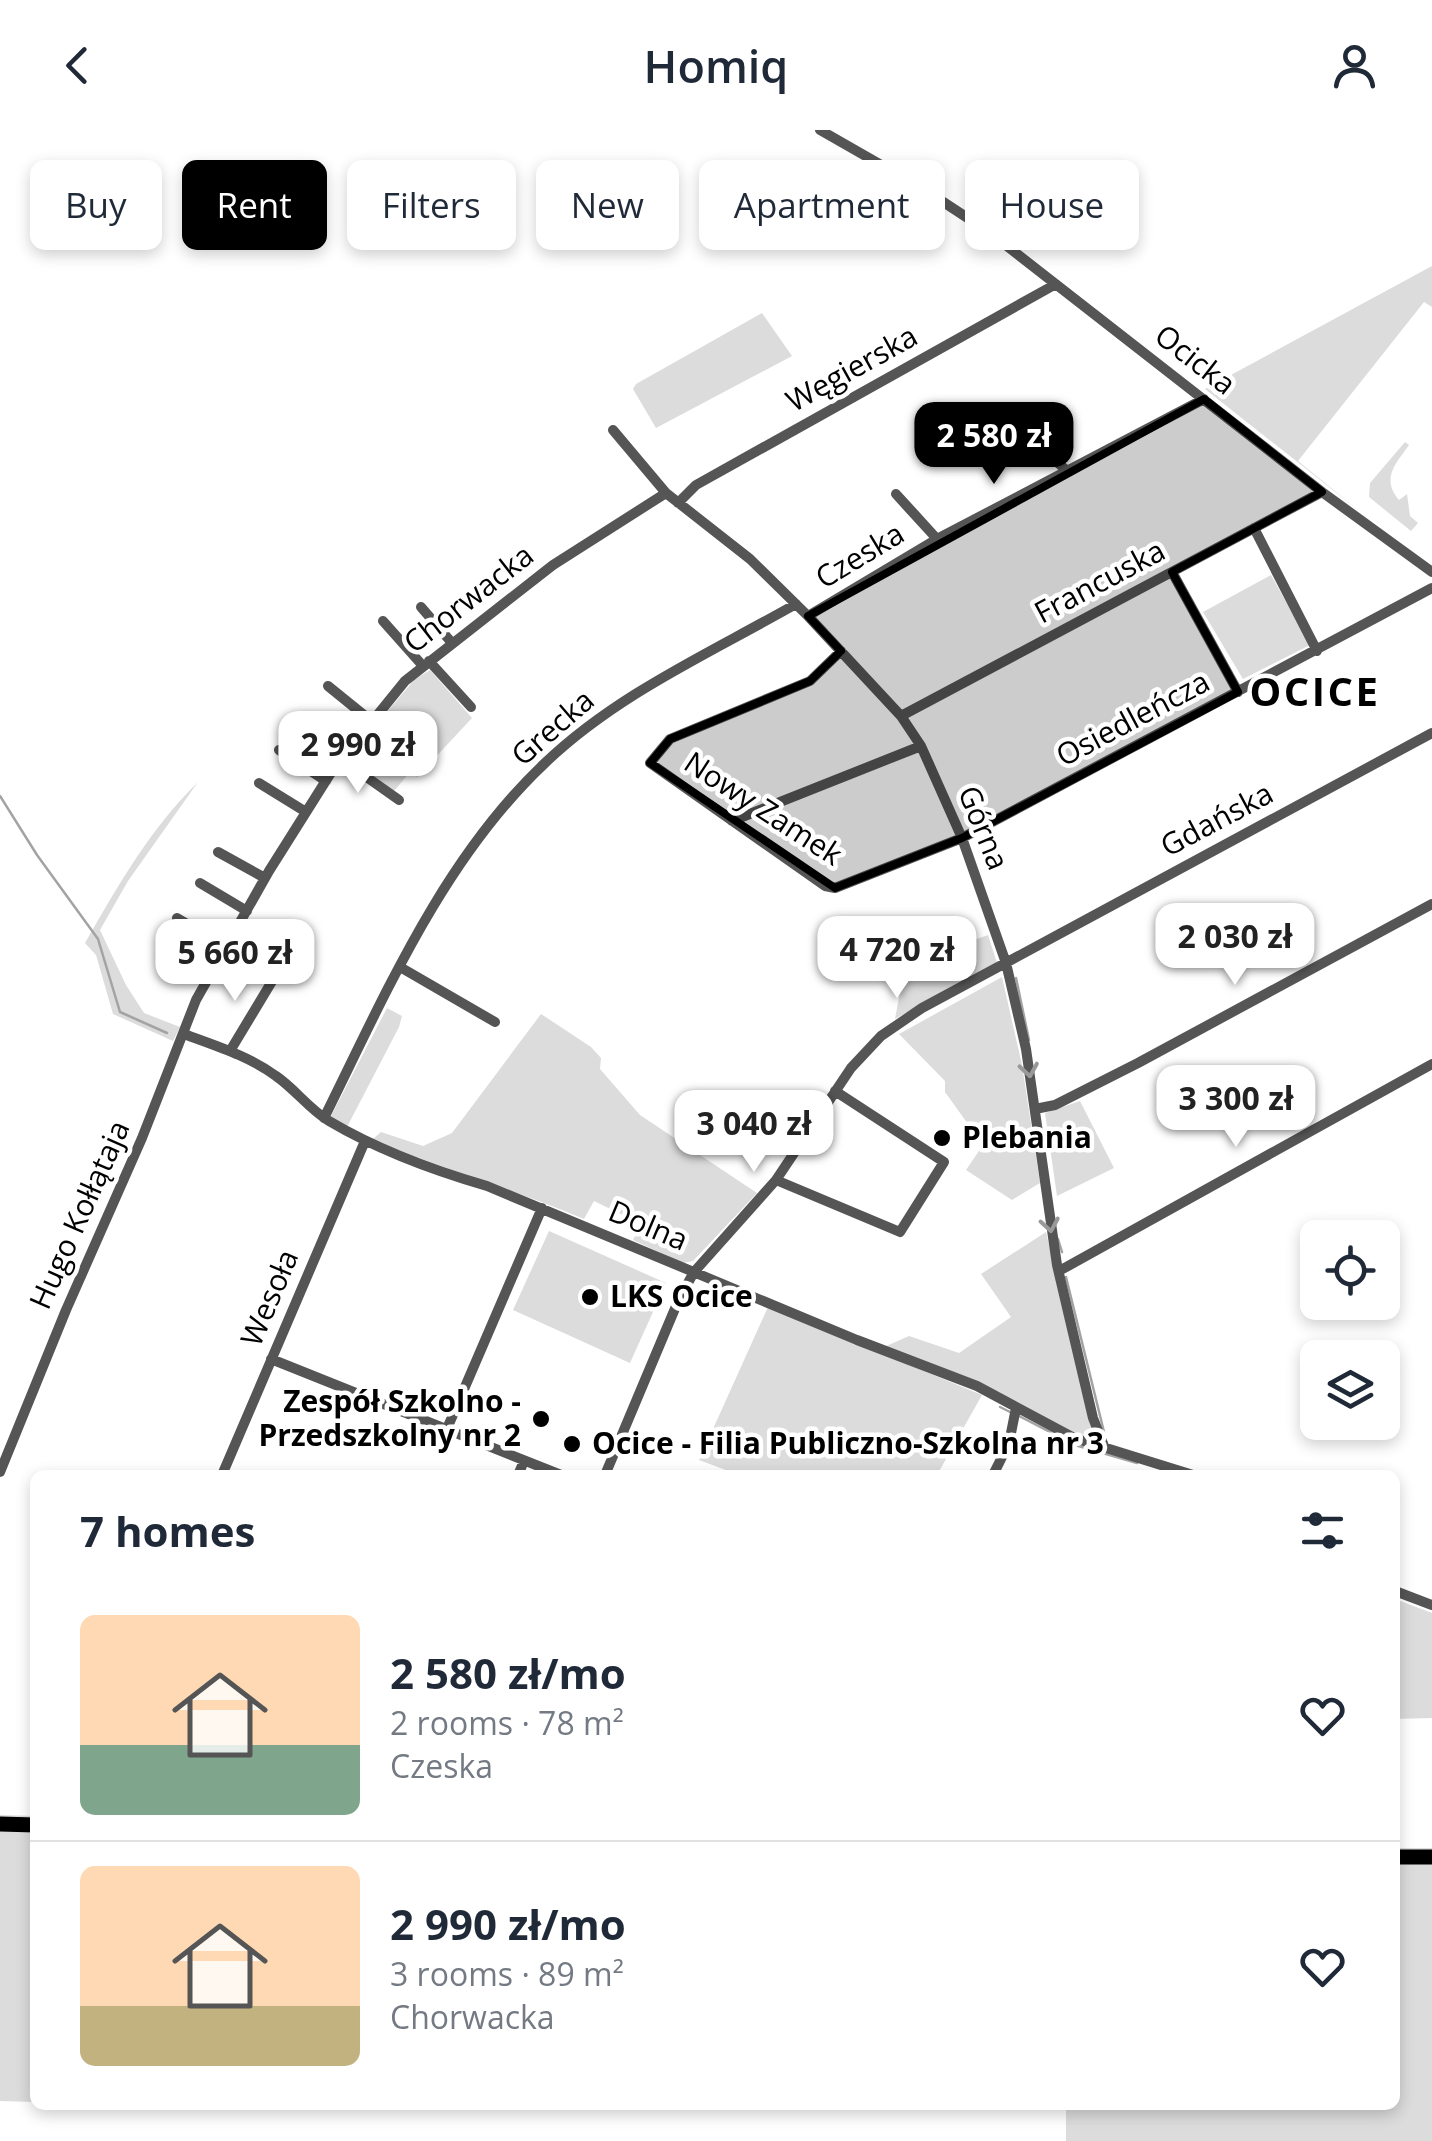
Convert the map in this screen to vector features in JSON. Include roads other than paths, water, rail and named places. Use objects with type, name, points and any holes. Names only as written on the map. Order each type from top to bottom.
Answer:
[{"type":"main road","points":[[0,1824],[30,1825]]},
{"type":"main road","points":[[1400,1856],[1432,1858]]},
{"type":"street","name":"Ocicka","points":[[820,130],[989,232],[1322,492],[1432,572]]},
{"type":"street","name":"Węgierska","points":[[678,503],[696,485],[1056,284]]},
{"type":"street","name":"Czeska","points":[[808,616],[938,539],[1204,399]]},
{"type":"street","points":[[1016,425],[1066,470]]},
{"type":"street","name":"Górna","points":[[612,430],[666,493],[750,559],[808,616],[901,716],[922,746],[962,838],[1006,963],[1026,1049],[1059,1271],[1093,1418],[1104,1446]]},
{"type":"street","name":"Francuska","points":[[901,716],[1322,492]]},
{"type":"street","name":"Chorwacka","points":[[184,1034],[196,1000],[265,878],[370,720],[405,681],[552,565],[666,493]]},
{"type":"street","points":[[896,494],[938,539]]},
{"type":"street","points":[[1254,528],[1317,651]]},
{"type":"street","points":[[1172,572],[1238,692]]},
{"type":"street","name":"Osiedleńcza","points":[[962,838],[1432,588]]},
{"type":"street","name":"Grecka","points":[[324,1118],[434,907],[484,830],[544,763],[622,702],[796,604]]},
{"type":"street","points":[[421,607],[452,642]]},
{"type":"street","points":[[383,621],[471,707]]},
{"type":"street","name":"Nowy Zamek","points":[[841,651],[810,681],[670,739],[650,764],[825,886],[835,888],[962,838]]},
{"type":"street","points":[[328,686],[370,720]]},
{"type":"street","points":[[302,717],[399,800]]},
{"type":"street","name":"Gdańska","points":[[608,1470],[679,1299],[694,1272],[776,1180],[851,1068],[881,1036],[922,1008],[1432,733]]},
{"type":"street","points":[[732,821],[922,746]]},
{"type":"street","points":[[279,750],[326,781]]},
{"type":"street","points":[[259,783],[306,812]]},
{"type":"street","points":[[218,852],[265,878]]},
{"type":"street","points":[[200,883],[247,910]]},
{"type":"street","points":[[1036,1109],[1055,1104],[1138,1063],[1432,904]]},
{"type":"street","points":[[177,918],[226,947]]},
{"type":"street","points":[[400,966],[496,1022]]},
{"type":"street","points":[[230,1051],[274,978]]},
{"type":"street","name":"Dolna","points":[[184,1034],[230,1051],[278,1076],[324,1118],[365,1142],[542,1208],[978,1386],[1015,1413],[1104,1446]]},
{"type":"street","name":"Hugo Kołłątaja","points":[[0,1472],[184,1034]]},
{"type":"street","points":[[1059,1271],[1432,1064]]},
{"type":"street","points":[[776,1180],[900,1232],[944,1162],[835,1091]]},
{"type":"street","name":"Wesoła","points":[[224,1470],[365,1142]]},
{"type":"street","points":[[446,1430],[542,1208]]},
{"type":"street","points":[[271,1359],[548,1470]]},
{"type":"street","points":[[996,1470],[1009,1443],[1015,1413]]},
{"type":"street","points":[[1104,1446],[1178,1470]]},
{"type":"street","points":[[520,1470],[524,1461]]},
{"type":"street","points":[[1400,1593],[1432,1606]]},
{"type":"waterway","points":[[0,796],[98,939],[120,1012],[167,1033]]},
{"type":"waterway","points":[[1016,978],[1029,1040]]},
{"type":"waterway","points":[[1058,1239],[1062,1252]]},
{"type":"waterway","points":[[1066,1277],[1104,1432]]},
{"type":"waterway","points":[[1000,1407],[1012,1413]]},
{"type":"waterway","points":[[1019,1416],[1075,1445],[1137,1463]]},
{"type":"place","name":"Plebania","points":[[942,1138]]},
{"type":"place","name":"LKS Ocice","points":[[590,1297]]},
{"type":"place","name":"Zespół Szkolno - Przedszkolny nr 2","points":[[541,1419]]},
{"type":"place","name":"Ocice - Filia Publiczno-Szkolna nr 3","points":[[572,1444]]},
{"type":"district","name":"OCICE","points":[[1315,692]]}]
